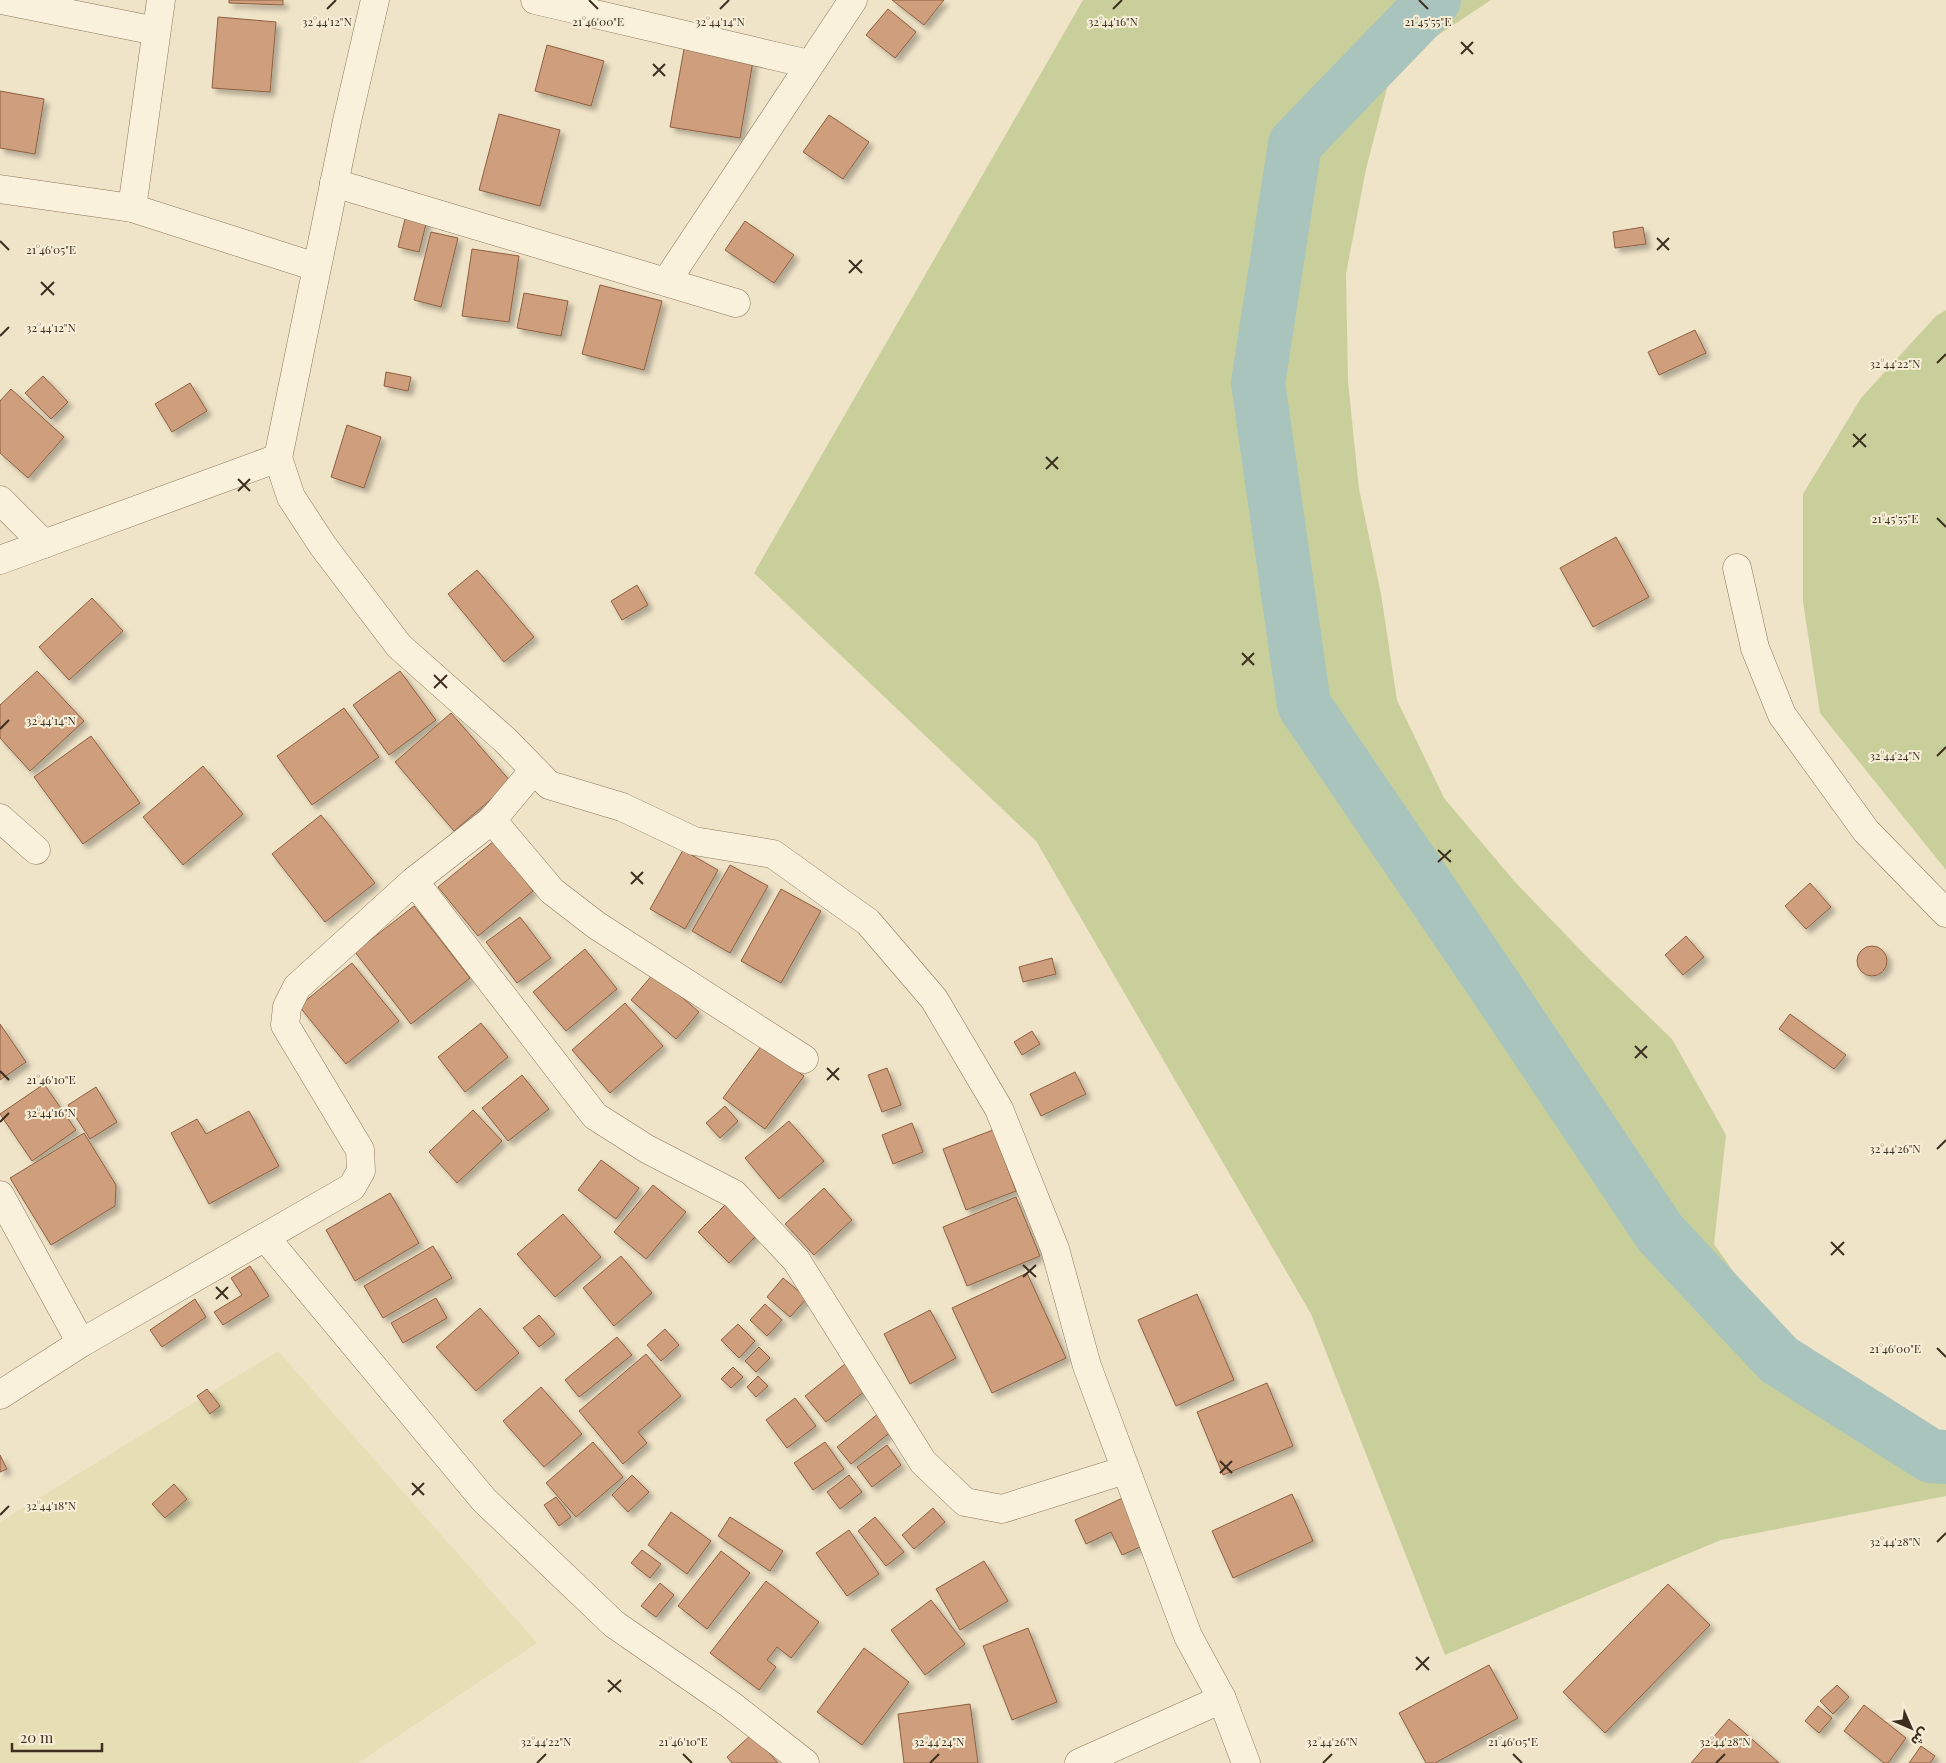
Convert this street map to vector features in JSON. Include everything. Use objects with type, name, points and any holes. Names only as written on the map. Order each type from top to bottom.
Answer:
[{"type":"street","points":[[2,0],[156,31]]},
{"type":"street","points":[[132,208],[156,31],[162,0]]},
{"type":"street","points":[[374,0],[316,267],[278,458],[291,497],[323,546],[400,646],[504,740],[549,785],[622,807],[694,841],[773,854],[868,922],[934,999],[999,1109],[1055,1248],[1087,1366],[1125,1470],[1188,1636],[1222,1699],[1246,1763]]},
{"type":"street","points":[[534,0],[809,64]]},
{"type":"street","points":[[666,282],[853,0]]},
{"type":"street","points":[[334,183],[736,303]]},
{"type":"street","points":[[0,190],[132,208],[316,267]]},
{"type":"street","points":[[0,560],[278,458]]},
{"type":"street","points":[[0,500],[44,544]]},
{"type":"street","points":[[1737,568],[1755,648],[1782,715],[1866,831],[1946,913]]},
{"type":"street","points":[[0,1395],[81,1343],[352,1187],[361,1171],[360,1150],[285,1024],[287,1007],[297,987],[414,881],[492,820],[534,770]]},
{"type":"street","points":[[0,818],[36,850]]},
{"type":"street","points":[[492,820],[552,891],[596,925],[804,1059]]},
{"type":"street","points":[[414,881],[595,1116],[647,1149],[734,1194],[796,1260],[923,1462],[965,1502],[1002,1509],[1125,1470]]},
{"type":"street","points":[[0,1195],[81,1343]]},
{"type":"street","points":[[265,1237],[490,1506],[614,1624],[730,1704],[805,1763]]},
{"type":"street","points":[[1080,1763],[1222,1699]]},
{"type":"shaded area","points":[[278,1351],[537,1643],[358,1763],[0,1763],[0,1522]]},
{"type":"green space","points":[[1083,0],[1491,0],[1393,65],[1366,169],[1346,274],[1348,381],[1359,489],[1381,594],[1397,700],[1444,798],[1515,882],[1591,961],[1672,1039],[1726,1135],[1714,1244],[1776,1332],[1860,1397],[1946,1439],[1946,1496],[1721,1540],[1445,1655],[1311,1314],[1036,841],[754,573]]},
{"type":"green space","points":[[1946,310],[1946,870],[1820,713],[1803,602],[1803,494],[1861,398],[1936,316]]},
{"type":"building","points":[[229,0],[283,0],[283,5],[229,3]]},
{"type":"building","points":[[892,0],[944,0],[924,25]]},
{"type":"building","points":[[888,9],[916,32],[895,58],[866,35]]},
{"type":"building","points":[[218,17],[276,22],[270,92],[212,88]]},
{"type":"building","points":[[547,45],[604,61],[591,106],[535,91]]},
{"type":"building","points":[[684,49],[753,61],[740,138],[670,127]]},
{"type":"building","points":[[0,91],[44,99],[35,154],[0,148]]},
{"type":"building","points":[[499,114],[560,130],[540,206],[479,190]]},
{"type":"building","points":[[829,115],[869,142],[843,179],[803,152]]},
{"type":"building","points":[[406,215],[427,220],[419,252],[398,247]]},
{"type":"building","points":[[745,221],[794,255],[774,283],[725,250]]},
{"type":"building","points":[[1643,227],[1646,244],[1615,248],[1613,232]]},
{"type":"building","points":[[431,232],[458,238],[441,307],[414,300]]},
{"type":"building","points":[[472,249],[519,256],[509,322],[462,316]]},
{"type":"building","points":[[600,285],[662,301],[644,370],[582,354]]},
{"type":"building","points":[[524,293],[568,301],[561,336],[517,328]]},
{"type":"building","points":[[1695,330],[1706,353],[1659,375],[1648,352]]},
{"type":"building","points":[[386,372],[411,377],[408,391],[384,386]]},
{"type":"building","points":[[43,376],[68,402],[51,419],[25,393]]},
{"type":"building","points":[[190,383],[207,411],[172,432],[155,404]]},
{"type":"building","points":[[11,389],[64,437],[28,478],[0,453],[0,401]]},
{"type":"building","points":[[347,425],[381,437],[364,488],[331,477]]},
{"type":"building","points":[[1616,537],[1649,597],[1593,627],[1560,568]]},
{"type":"building","points":[[477,570],[534,637],[504,662],[448,594]]},
{"type":"building","points":[[637,585],[648,605],[622,620],[611,601]]},
{"type":"building","points":[[92,598],[123,631],[69,680],[39,647]]},
{"type":"building","points":[[37,671],[84,721],[30,771],[0,738],[0,705]]},
{"type":"building","points":[[400,671],[436,720],[389,755],[353,705]]},
{"type":"building","points":[[344,708],[379,757],[312,805],[277,756]]},
{"type":"building","points":[[451,713],[511,782],[454,831],[395,762]]},
{"type":"building","points":[[91,736],[140,803],[83,844],[34,777]]},
{"type":"building","points":[[203,766],[243,814],[183,865],[143,817]]},
{"type":"building","points":[[321,815],[375,883],[325,922],[272,854]]},
{"type":"building","points":[[494,841],[533,891],[478,936],[438,887]]},
{"type":"building","points":[[683,850],[718,870],[685,929],[650,909]]},
{"type":"building","points":[[730,865],[768,886],[730,953],[692,931]]},
{"type":"building","points":[[1810,883],[1831,907],[1806,929],[1785,906]]},
{"type":"building","points":[[781,889],[821,911],[781,983],[741,961]]},
{"type":"building","points":[[414,906],[470,978],[411,1024],[355,952]]},
{"type":"building","points":[[520,917],[551,958],[517,983],[486,942]]},
{"type":"building","points":[[1686,936],[1704,957],[1683,975],[1665,955]]},
{"type":"building","points":[[1872,946],[1883,950],[1887,961],[1883,972],[1872,976],[1861,972],[1857,961],[1861,950]]},
{"type":"building","points":[[585,949],[617,989],[566,1031],[533,992]]},
{"type":"building","points":[[1052,958],[1056,974],[1023,982],[1019,967]]},
{"type":"building","points":[[352,963],[399,1021],[346,1064],[299,1006]]},
{"type":"building","points":[[654,973],[699,1012],[676,1039],[631,1000]]},
{"type":"building","points":[[625,1003],[663,1046],[610,1093],[572,1050]]},
{"type":"building","points":[[1790,1014],[1846,1055],[1834,1069],[1779,1029]]},
{"type":"building","points":[[481,1023],[508,1057],[465,1092],[438,1057]]},
{"type":"building","points":[[0,1024],[26,1062],[0,1080]]},
{"type":"building","points":[[1032,1031],[1040,1044],[1022,1055],[1014,1042]]},
{"type":"building","points":[[762,1045],[804,1076],[765,1129],[723,1098]]},
{"type":"building","points":[[887,1068],[901,1105],[882,1112],[868,1075]]},
{"type":"building","points":[[1075,1072],[1086,1094],[1041,1116],[1030,1094]]},
{"type":"building","points":[[522,1075],[549,1109],[508,1141],[482,1108]]},
{"type":"building","points":[[44,1084],[76,1130],[32,1161],[0,1114]]},
{"type":"building","points":[[96,1087],[117,1122],[90,1139],[68,1105]]},
{"type":"building","points":[[725,1106],[738,1121],[720,1138],[706,1123]]},
{"type":"building","points":[[473,1110],[502,1141],[457,1183],[429,1152]]},
{"type":"building","points":[[249,1111],[279,1166],[209,1204],[171,1133],[197,1119],[206,1134]]},
{"type":"building","points":[[789,1121],[824,1161],[779,1199],[745,1158]]},
{"type":"building","points":[[912,1123],[923,1152],[893,1164],[882,1135]]},
{"type":"building","points":[[993,1130],[1016,1191],[966,1210],[943,1149]]},
{"type":"building","points":[[84,1133],[116,1185],[115,1206],[51,1245],[10,1178]]},
{"type":"building","points":[[601,1160],[639,1188],[616,1219],[578,1190]]},
{"type":"building","points":[[653,1185],[686,1212],[646,1259],[614,1232]]},
{"type":"building","points":[[824,1188],[852,1220],[814,1255],[785,1224]]},
{"type":"building","points":[[390,1193],[419,1243],[355,1281],[326,1230]]},
{"type":"building","points":[[1016,1197],[1040,1256],[967,1286],[943,1227]]},
{"type":"building","points":[[728,1202],[759,1233],[729,1263],[698,1232]]},
{"type":"building","points":[[563,1214],[601,1257],[555,1297],[517,1254]]},
{"type":"building","points":[[433,1246],[452,1278],[383,1318],[364,1286]]},
{"type":"building","points":[[621,1256],[652,1293],[614,1326],[583,1288]]},
{"type":"building","points":[[250,1266],[269,1296],[223,1325],[214,1312],[242,1295],[231,1278]]},
{"type":"building","points":[[1027,1273],[1066,1358],[992,1393],[952,1308]]},
{"type":"building","points":[[783,1278],[807,1298],[790,1317],[767,1297]]},
{"type":"building","points":[[1197,1294],[1234,1380],[1176,1406],[1138,1320]]},
{"type":"building","points":[[436,1298],[447,1318],[403,1343],[391,1323]]},
{"type":"building","points":[[195,1299],[206,1317],[162,1347],[150,1330]]},
{"type":"building","points":[[765,1304],[782,1320],[767,1336],[750,1320]]},
{"type":"building","points":[[480,1308],[519,1353],[476,1391],[436,1347]]},
{"type":"building","points":[[930,1310],[956,1358],[910,1384],[884,1334]]},
{"type":"building","points":[[539,1315],[555,1334],[539,1347],[523,1328]]},
{"type":"building","points":[[738,1324],[755,1341],[739,1358],[721,1340]]},
{"type":"building","points":[[665,1329],[679,1345],[661,1361],[647,1345]]},
{"type":"building","points":[[617,1337],[632,1355],[579,1397],[565,1380]]},
{"type":"building","points":[[759,1347],[770,1358],[756,1372],[745,1361]]},
{"type":"building","points":[[646,1354],[681,1396],[638,1432],[647,1443],[623,1464],[579,1411]]},
{"type":"building","points":[[845,1364],[865,1391],[826,1422],[805,1396]]},
{"type":"building","points":[[733,1367],[743,1377],[731,1388],[721,1379]]},
{"type":"building","points":[[758,1376],[768,1386],[756,1397],[747,1387]]},
{"type":"building","points":[[1267,1383],[1293,1446],[1223,1475],[1197,1412]]},
{"type":"building","points":[[541,1387],[582,1434],[544,1467],[503,1421]]},
{"type":"building","points":[[207,1389],[220,1406],[210,1414],[197,1396]]},
{"type":"building","points":[[795,1398],[816,1426],[787,1448],[766,1420]]},
{"type":"building","points":[[884,1409],[898,1426],[851,1464],[837,1447]]},
{"type":"building","points":[[593,1442],[623,1477],[576,1517],[546,1483]]},
{"type":"building","points":[[825,1442],[844,1469],[813,1490],[794,1463]]},
{"type":"building","points":[[887,1445],[901,1465],[872,1487],[857,1467]]},
{"type":"building","points":[[0,1455],[7,1469],[0,1472]]},
{"type":"building","points":[[632,1475],[649,1492],[628,1512],[612,1495]]},
{"type":"building","points":[[849,1475],[862,1492],[840,1509],[827,1492]]},
{"type":"building","points":[[174,1484],[187,1499],[165,1518],[152,1504]]},
{"type":"building","points":[[1292,1494],[1313,1541],[1233,1578],[1212,1531]]},
{"type":"building","points":[[1127,1496],[1149,1543],[1122,1555],[1111,1532],[1086,1544],[1075,1520]]},
{"type":"building","points":[[556,1497],[571,1517],[559,1526],[544,1505]]},
{"type":"building","points":[[933,1508],[945,1522],[914,1549],[902,1535]]},
{"type":"building","points":[[671,1512],[711,1541],[687,1574],[648,1545]]},
{"type":"building","points":[[730,1517],[783,1551],[770,1571],[718,1536]]},
{"type":"building","points":[[875,1517],[904,1552],[886,1566],[858,1531]]},
{"type":"building","points":[[849,1530],[879,1574],[847,1596],[816,1553]]},
{"type":"building","points":[[642,1550],[661,1564],[650,1578],[631,1563]]},
{"type":"building","points":[[721,1551],[750,1573],[707,1629],[678,1606]]},
{"type":"building","points":[[984,1561],[1008,1601],[960,1630],[936,1589]]},
{"type":"building","points":[[766,1581],[819,1622],[791,1658],[777,1647],[767,1660],[776,1667],[759,1690],[710,1653]]},
{"type":"building","points":[[660,1583],[674,1595],[656,1617],[641,1606]]},
{"type":"building","points":[[1668,1584],[1710,1625],[1605,1733],[1563,1692]]},
{"type":"building","points":[[931,1600],[965,1644],[925,1675],[891,1630]]},
{"type":"building","points":[[1028,1628],[1057,1702],[1012,1720],[983,1646]]},
{"type":"building","points":[[864,1648],[909,1682],[862,1745],[817,1712]]},
{"type":"building","points":[[1489,1665],[1518,1718],[1435,1763],[1426,1763],[1399,1713]]},
{"type":"building","points":[[1837,1685],[1849,1697],[1833,1714],[1820,1701]]},
{"type":"building","points":[[970,1704],[978,1763],[904,1763],[898,1714]]},
{"type":"building","points":[[1864,1705],[1906,1738],[1888,1763],[1884,1763],[1844,1731]]},
{"type":"building","points":[[1818,1706],[1832,1718],[1819,1733],[1805,1721]]},
{"type":"building","points":[[1729,1719],[1779,1763],[1691,1763]]},
{"type":"building","points":[[752,1734],[778,1763],[732,1763],[727,1757]]},
{"type":"building","points":[[1921,1746],[1935,1756],[1930,1763],[1909,1763]]},
{"type":"waterway","points":[[1434,0],[1295,144],[1258,383],[1304,705],[1660,1233],[1779,1360],[1931,1456],[1946,1457]]}]
